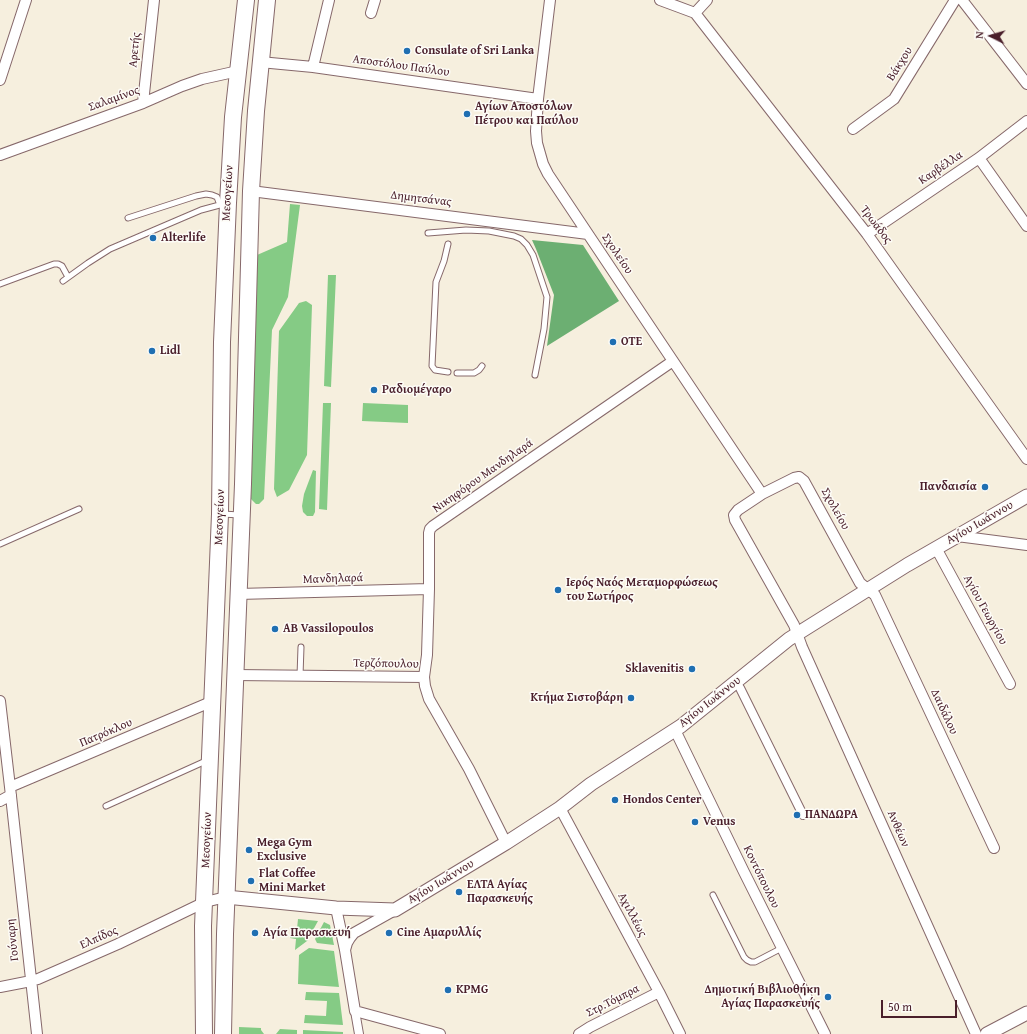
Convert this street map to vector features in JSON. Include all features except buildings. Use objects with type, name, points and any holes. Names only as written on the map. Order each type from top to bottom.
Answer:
[{"type":"main road","name":"Μεσογείων","points":[[204,1034],[203,926],[220,514],[224,204],[232,117],[246,0]]},
{"type":"main road","name":"Μεσογείων","points":[[223,1034],[226,897],[238,594],[244,515],[251,191],[260,62],[267,0]]},
{"type":"street","points":[[0,80],[26,0]]},
{"type":"street","name":"Αρετής","points":[[143,103],[154,0]]},
{"type":"street","points":[[313,67],[329,0]]},
{"type":"street","points":[[371,14],[375,0]]},
{"type":"street","name":"Σχολείου","points":[[550,0],[538,98],[536,131],[537,143],[543,164],[548,174],[762,494]]},
{"type":"street","points":[[660,0],[695,13],[707,0]]},
{"type":"street","name":"Βάκχου","points":[[853,128],[894,99],[955,0]]},
{"type":"street","points":[[962,0],[1027,84]]},
{"type":"street","name":"Τρωάδος","points":[[695,13],[867,234],[1027,459]]},
{"type":"street","name":"Αποστόλου Παύλου","points":[[260,62],[313,67],[538,98]]},
{"type":"street","name":"Σαλαμίνος","points":[[0,155],[143,103],[182,86],[202,79],[238,71]]},
{"type":"street","name":"Καρβέλλα","points":[[867,234],[979,158],[1027,122]]},
{"type":"street","points":[[979,158],[1027,226]]},
{"type":"street","name":"Δημητσάνας","points":[[251,191],[588,234]]},
{"type":"street","name":"Νικηφόρου Μανδηλαρά","points":[[424,677],[427,655],[430,529],[673,360]]},
{"type":"street","name":"Σχολείου","points":[[798,634],[734,518],[734,515],[738,510],[762,494],[794,478],[802,478],[860,583],[868,590]]},
{"type":"street","name":"Αγίου Ιωάννου","points":[[345,950],[347,943],[354,933],[506,843],[560,808],[591,784],[681,726],[789,639],[936,548],[1027,496]]},
{"type":"street","points":[[957,536],[1027,545]]},
{"type":"street","name":"Αγίου Γεωργίου","points":[[936,548],[1010,684]]},
{"type":"street","name":"Μανδηλαρά","points":[[238,594],[429,589]]},
{"type":"street","name":"Δαιδάλου","points":[[868,590],[875,596],[994,848]]},
{"type":"street","name":"Ανθέων","points":[[798,634],[802,647],[976,1034]]},
{"type":"street","name":"Τερζόπουλου","points":[[235,675],[424,677],[429,699],[469,769],[506,843]]},
{"type":"street","name":"Αγίου Ιωάννου","points":[[740,688],[803,815]]},
{"type":"street","name":"Γούναρη","points":[[0,700],[37,1034]]},
{"type":"street","name":"Πατρόκλου","points":[[0,801],[11,792],[213,701]]},
{"type":"street","name":"Κοντόπουλου","points":[[675,730],[825,1034]]},
{"type":"street","name":"Αχιλλέως","points":[[560,808],[680,1034]]},
{"type":"street","name":"Αγίου Ιωάννου","points":[[205,902],[226,897],[336,908],[394,910]]},
{"type":"street","name":"Ελπίδος","points":[[0,987],[31,981],[118,944],[205,902]]},
{"type":"street","points":[[336,908],[345,950],[359,1034]]},
{"type":"street","name":"Στρ.Τόμπρα","points":[[579,1034],[592,1030],[659,992]]},
{"type":"street","points":[[356,1011],[440,1034]]},
{"type":"street","points":[[987,1034],[1027,1013]]},
{"type":"lane","points":[[128,218],[206,194],[217,197],[224,204]]},
{"type":"lane","points":[[0,284],[54,264],[62,266],[65,279],[110,250],[201,210],[224,204]]},
{"type":"lane","points":[[428,233],[466,230],[489,231],[514,236],[527,245],[533,255],[547,297],[544,329],[535,375]]},
{"type":"lane","points":[[448,244],[444,261],[436,282],[432,366],[435,370],[448,372]]},
{"type":"lane","points":[[457,373],[474,373],[482,366]]},
{"type":"lane","points":[[0,544],[79,509]]},
{"type":"lane","points":[[220,514],[244,515]]},
{"type":"lane","points":[[300,676],[301,647]]},
{"type":"lane","points":[[106,806],[210,759]]},
{"type":"lane","points":[[713,894],[744,957],[747,960],[755,962],[782,948]]},
{"type":"green space","points":[[290,204],[300,205],[288,297],[272,330],[264,499],[259,504],[256,504],[251,499],[257,255],[287,242]]},
{"type":"green space","points":[[532,240],[583,245],[619,301],[547,346],[554,295]]},
{"type":"green space","points":[[328,275],[336,275],[331,387],[324,386]]},
{"type":"green space","points":[[306,301],[312,305],[307,455],[289,490],[277,497],[274,489],[279,331],[299,303]]},
{"type":"green space","points":[[323,403],[331,403],[327,510],[319,509]]},
{"type":"green space","points":[[363,403],[408,405],[408,423],[362,421]]},
{"type":"green space","points":[[313,470],[316,471],[315,512],[313,516],[307,516],[303,512],[302,506],[304,494]]},
{"type":"green space","points":[[298,919],[318,921],[307,941],[295,950],[296,939],[290,938],[291,929],[297,929]]},
{"type":"green space","points":[[324,922],[330,925],[334,945],[317,943],[315,939]]},
{"type":"green space","points":[[309,948],[334,951],[339,987],[298,984],[299,955]]},
{"type":"green space","points":[[306,992],[339,993],[343,1025],[304,1023],[305,1015],[326,1016],[327,1001],[305,1000]]},
{"type":"green space","points":[[239,1027],[261,1028],[264,1034],[239,1034]]},
{"type":"green space","points":[[280,1029],[297,1030],[297,1034],[276,1034]]},
{"type":"green space","points":[[303,1030],[343,1032],[343,1034],[303,1034]]},
{"type":"place","name":"Consulate of Sri Lanka","points":[[407,51]]},
{"type":"place","name":"Αγίων Αποστόλων Πέτρου και Παύλου","points":[[467,114]]},
{"type":"place","name":"Alterlife","points":[[153,238]]},
{"type":"place","name":"ΟΤΕ","points":[[613,342]]},
{"type":"place","name":"Lidl","points":[[152,351]]},
{"type":"place","name":"Ραδιομέγαρο","points":[[374,390]]},
{"type":"place","name":"Πανδαισία","points":[[985,487]]},
{"type":"place","name":"Ιερός Ναός Μεταμορφώσεως του Σωτήρος","points":[[558,590]]},
{"type":"place","name":"AB Vassilopoulos","points":[[275,629]]},
{"type":"place","name":"Sklavenitis","points":[[692,669]]},
{"type":"place","name":"Κτήμα Σιστοβάρη","points":[[631,698]]},
{"type":"place","name":"Hondos Center","points":[[615,800]]},
{"type":"place","name":"ΠΑΝΔΩΡΑ","points":[[797,815]]},
{"type":"place","name":"Venus","points":[[695,822]]},
{"type":"place","name":"Mega Gym Exclusive","points":[[249,850]]},
{"type":"place","name":"Flat Coffee Mini Market","points":[[251,881]]},
{"type":"place","name":"ΕΛΤΑ Αγίας Παρασκευής","points":[[459,892]]},
{"type":"place","name":"Αγία Παρασκευή","points":[[255,933]]},
{"type":"place","name":"Cine Αμαρυλλίς","points":[[389,933]]},
{"type":"place","name":"KPMG","points":[[448,990]]},
{"type":"place","name":"Δημοτική Βιβλιοθήκη Αγίας Παρασκευής","points":[[828,997]]}]
